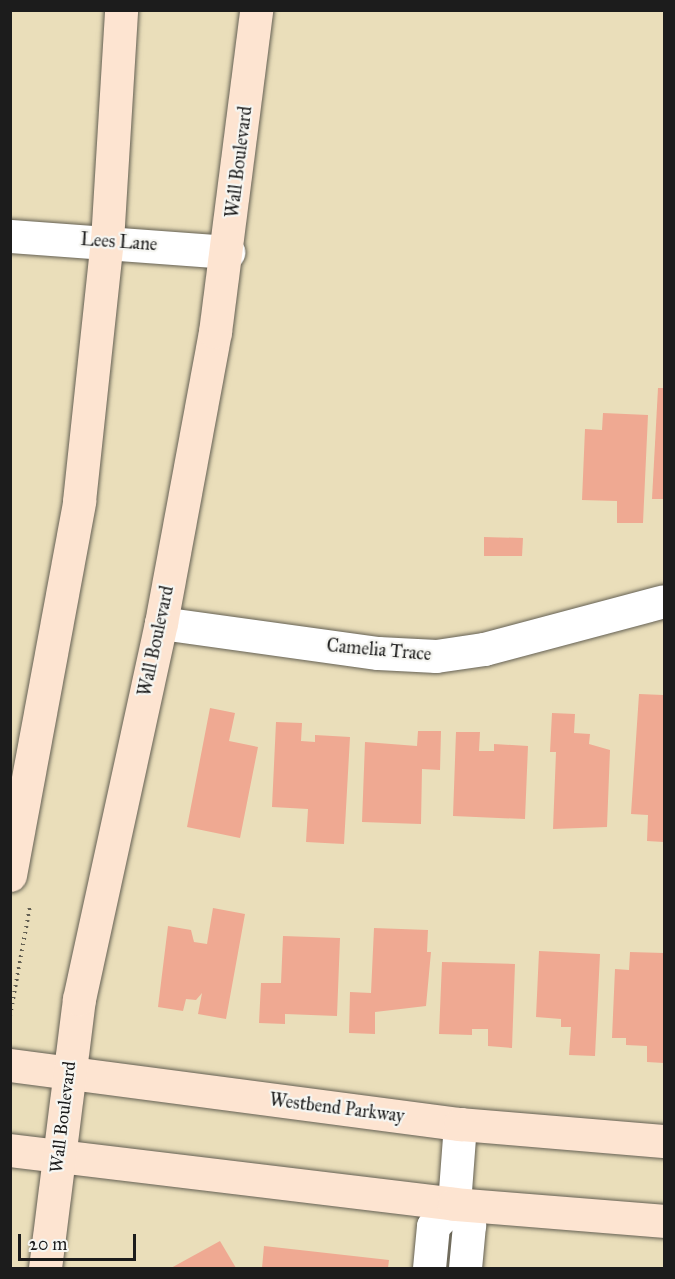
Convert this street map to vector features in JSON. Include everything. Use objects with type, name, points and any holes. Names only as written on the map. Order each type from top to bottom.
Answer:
[{"type":"street","points":[[10,874],[79,501],[107,241],[121,10]]},
{"type":"street","name":"Wall Boulevard","points":[[45,1269],[79,999],[161,623],[228,252],[256,10]]},
{"type":"street","name":"Lees Lane","points":[[10,237],[107,241],[228,252]]},
{"type":"street","name":"Camelia Trace","points":[[161,623],[378,653],[436,656],[484,649],[664,601]]},
{"type":"street","name":"Westbend Parkway","points":[[10,1065],[460,1124],[664,1141]]},
{"type":"street","points":[[429,1269],[433,1226],[454,1204],[460,1124]]},
{"type":"street","points":[[10,1150],[58,1154],[454,1204],[664,1221]]},
{"type":"street","points":[[454,1204],[469,1225],[465,1269]]},
{"type":"building","points":[[658,388],[664,388],[664,499],[652,499]]},
{"type":"building","points":[[603,413],[648,415],[643,523],[617,523],[617,501],[582,500],[585,429],[602,430]]},
{"type":"building","points":[[484,537],[523,538],[522,556],[484,556]]},
{"type":"building","points":[[639,694],[663,695],[664,842],[647,841],[648,815],[631,814]]},
{"type":"building","points":[[210,708],[235,713],[229,741],[258,747],[240,838],[187,827]]},
{"type":"building","points":[[552,713],[575,714],[574,733],[590,734],[589,744],[610,750],[607,827],[553,829],[556,752],[550,752]]},
{"type":"building","points":[[276,722],[302,723],[301,741],[315,742],[315,735],[350,737],[344,844],[306,842],[308,809],[272,807]]},
{"type":"building","points":[[418,731],[441,731],[440,770],[422,769],[421,824],[362,822],[365,742],[417,746]]},
{"type":"building","points":[[456,732],[480,732],[479,751],[494,751],[494,744],[528,746],[525,819],[453,816]]},
{"type":"building","points":[[213,908],[245,914],[226,1019],[198,1014],[202,993],[196,1000],[186,999],[183,1011],[158,1007],[168,926],[191,930],[194,942],[207,944]]},
{"type":"building","points":[[374,928],[428,930],[427,952],[431,952],[426,1006],[375,1012],[375,1034],[349,1033],[350,992],[371,993]]},
{"type":"building","points":[[283,936],[340,938],[337,1016],[285,1014],[285,1024],[259,1023],[261,983],[281,983]]},
{"type":"building","points":[[539,951],[600,954],[595,1056],[569,1055],[571,1027],[561,1027],[561,1019],[536,1017]]},
{"type":"building","points":[[630,952],[664,953],[664,1063],[647,1062],[647,1046],[626,1045],[626,1038],[612,1038],[615,969],[629,970]]},
{"type":"building","points":[[442,962],[515,964],[512,1048],[488,1046],[488,1029],[472,1029],[472,1035],[439,1034]]},
{"type":"building","points":[[220,1241],[236,1268],[171,1268]]},
{"type":"building","points":[[264,1246],[389,1260],[388,1268],[262,1268]]}]
